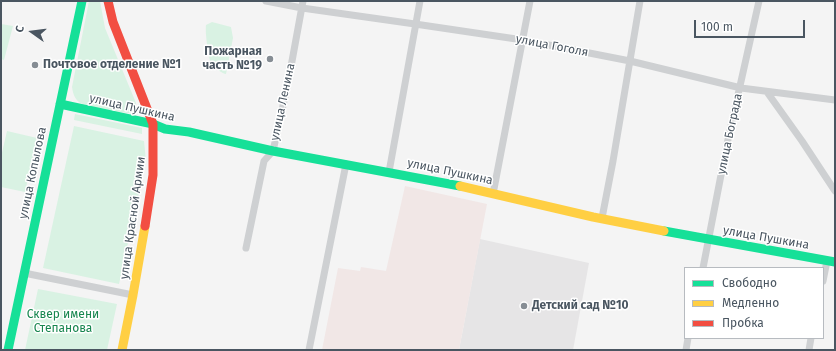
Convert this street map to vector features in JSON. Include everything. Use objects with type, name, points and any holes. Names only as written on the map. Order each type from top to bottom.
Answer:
[{"type":"street","name":"улица Копылова","points":[[8,350],[82,1]]},
{"type":"street","name":"улица Красной Армии","points":[[108,1],[112,22],[153,124],[153,175],[133,295],[122,350]]},
{"type":"street","name":"улица Гоголя","points":[[266,1],[302,4],[415,24],[523,40],[630,61],[741,88],[835,100]]},
{"type":"street","points":[[389,172],[420,1]]},
{"type":"street","points":[[493,194],[530,1]]},
{"type":"street","points":[[602,218],[640,1]]},
{"type":"street","name":"улица Бограда","points":[[703,267],[727,144],[741,88],[759,1]]},
{"type":"street","name":"улица Ленина","points":[[246,248],[264,161],[273,151],[288,84],[302,4]]},
{"type":"street","points":[[767,92],[835,191]]},
{"type":"street","name":"улица Пушкина","points":[[60,104],[153,124],[165,129],[189,132],[273,151],[389,172],[708,240],[831,262]]},
{"type":"street","points":[[309,350],[346,164]]},
{"type":"street","points":[[824,279],[831,262]]},
{"type":"street","points":[[24,273],[133,295]]},
{"type":"street","points":[[686,350],[688,339]]},
{"type":"street","points":[[809,350],[811,339]]},
{"type":"shaded area","points":[[405,186],[487,204],[459,350],[322,350],[338,268],[360,271],[361,267],[386,271]]},
{"type":"shaded area","name":"Детский сад №10","points":[[480,239],[589,263],[573,350],[459,350]]},
{"type":"green space","points":[[89,1],[100,1],[105,28],[136,103],[136,109],[131,113],[89,106],[79,102],[74,95],[72,87]]},
{"type":"green space","points":[[212,22],[231,27],[233,38],[226,74],[216,68],[210,60],[206,25]]},
{"type":"green space","points":[[1,24],[13,26],[4,60],[1,59]]},
{"type":"green space","points":[[75,114],[142,128],[142,134],[74,120]]},
{"type":"green space","points":[[74,126],[144,141],[146,161],[119,284],[43,268]]},
{"type":"green space","points":[[7,131],[37,138],[25,192],[1,187],[1,157]]},
{"type":"green space","name":"Сквер имени Степанова","points":[[38,289],[117,304],[107,350],[25,350]]},
{"type":"traffic: fast","points":[[8,350],[82,1]]},
{"type":"traffic: fast","points":[[60,104],[153,124],[165,129],[189,132],[273,151],[460,186]]},
{"type":"traffic: fast","points":[[664,231],[835,262]]},
{"type":"traffic: slow","points":[[460,186],[593,217],[664,231]]},
{"type":"traffic: slow","points":[[122,350],[145,226]]},
{"type":"traffic: jam","points":[[108,1],[113,22],[153,124],[153,175],[145,226]]},
{"type":"place","name":"Пожарная часть №19","points":[[270,59]]},
{"type":"place","name":"Почтовое отделение №1","points":[[35,65]]},
{"type":"place","name":"Детский сад №10","points":[[524,306]]}]
